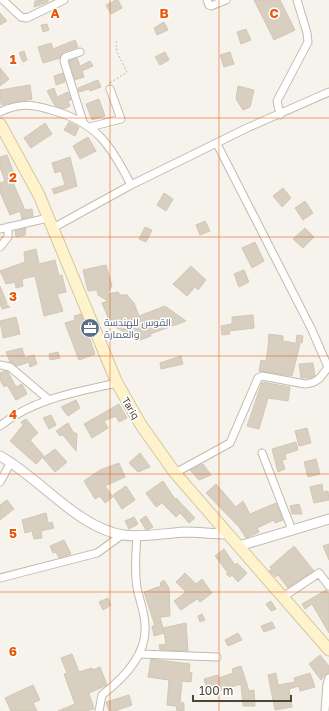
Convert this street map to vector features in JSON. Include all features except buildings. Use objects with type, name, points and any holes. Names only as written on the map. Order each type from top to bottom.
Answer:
[{"type":"main road","name":"Tariq","points":[[0,124],[28,174],[53,228],[117,383],[141,425],[175,473],[329,650]]},
{"type":"street","points":[[3,0],[21,17],[27,18],[64,0]]},
{"type":"street","points":[[207,0],[211,6],[226,0]]},
{"type":"street","points":[[280,115],[277,101],[308,42],[307,33],[297,0]]},
{"type":"street","points":[[80,52],[65,57],[64,61],[82,122]]},
{"type":"street","points":[[90,127],[121,119],[110,89]]},
{"type":"street","points":[[53,228],[130,185],[217,144],[247,128],[280,115],[329,92]]},
{"type":"street","points":[[0,112],[11,106],[27,104],[58,112],[82,122],[90,127],[113,153],[130,185]]},
{"type":"street","points":[[175,473],[230,443],[258,378],[262,376],[305,384],[317,382],[328,368],[311,328],[217,144]]},
{"type":"street","points":[[0,229],[48,218]]},
{"type":"street","points":[[0,247],[8,237],[8,228]]},
{"type":"street","points":[[0,365],[7,365],[10,367],[48,399]]},
{"type":"street","points":[[0,426],[7,420],[48,399],[117,383]]},
{"type":"street","points":[[262,453],[292,530]]},
{"type":"street","points":[[0,456],[11,462],[70,509],[94,524],[122,535],[186,532],[228,534]]},
{"type":"street","points":[[0,482],[11,462]]},
{"type":"street","points":[[239,546],[329,519]]},
{"type":"street","points":[[0,578],[96,553],[122,535]]},
{"type":"street","points":[[99,711],[102,695],[116,684],[140,654],[145,642],[145,626],[136,576],[137,535]]},
{"type":"street","points":[[283,597],[320,573],[329,586]]},
{"type":"street","points":[[140,654],[217,657]]},
{"type":"street","points":[[325,711],[327,684],[329,678]]},
{"type":"path","points":[[110,89],[109,84],[127,72],[117,52],[116,41]]},
{"type":"place","name":"القوس للهندسة والعمارة","points":[[90,328]]}]
